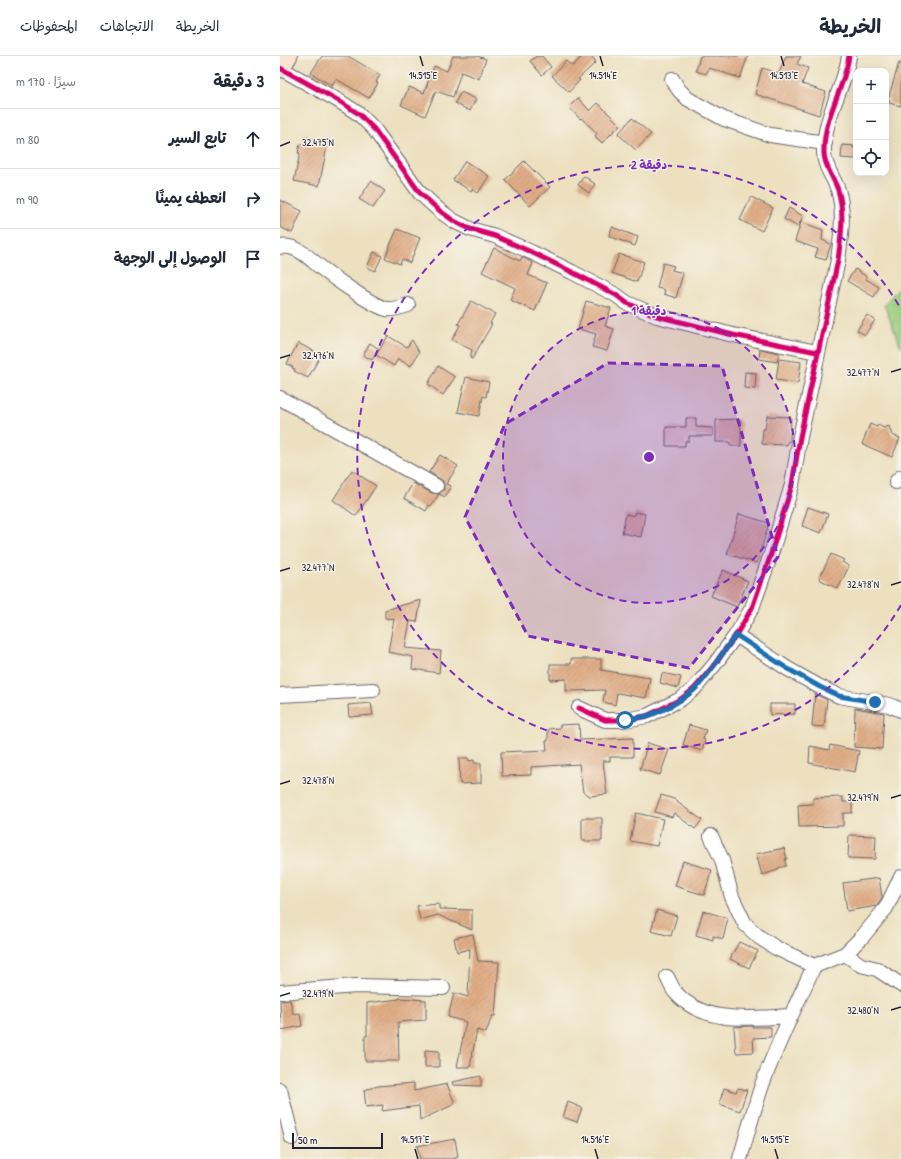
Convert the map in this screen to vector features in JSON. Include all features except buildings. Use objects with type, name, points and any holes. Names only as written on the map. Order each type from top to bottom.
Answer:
[{"type":"main road","points":[[280,68],[287,56]]},
{"type":"street","points":[[579,708],[605,720],[625,720],[647,716],[664,709],[694,689],[715,664],[736,635],[752,608],[762,583],[792,485],[817,352],[838,260],[842,208],[838,190],[824,158],[824,143],[828,120],[838,95],[849,56]]},
{"type":"street","points":[[280,68],[359,114],[374,129],[420,193],[440,212],[454,221],[470,229],[510,242],[572,272],[616,295],[627,303],[657,316],[727,333],[817,352]]},
{"type":"street","points":[[672,79],[679,90],[688,99],[724,119],[770,135],[824,143]]},
{"type":"street","points":[[280,246],[287,245],[301,251],[320,267],[373,303],[388,309],[408,306]]},
{"type":"street","points":[[280,398],[436,486]]},
{"type":"street","points":[[736,635],[788,669],[839,696],[889,705],[901,710]]},
{"type":"street","points":[[280,695],[373,690]]},
{"type":"street","points":[[711,836],[722,860],[732,897],[745,924],[759,937],[776,948],[814,966]]},
{"type":"street","points":[[740,1159],[763,1084],[790,1016],[814,966],[845,954],[863,936],[886,908],[901,877]]},
{"type":"street","points":[[845,954],[861,965],[877,970],[901,985]]},
{"type":"street","points":[[667,977],[675,993],[688,1004],[705,1012],[718,1016],[761,1018],[790,1016]]},
{"type":"street","points":[[280,992],[356,986],[443,988]]},
{"type":"street","points":[[280,1090],[292,1138]]},
{"type":"highlighted area","points":[[608,363],[722,366],[778,557],[689,668],[528,636],[465,517],[505,424]]},
{"type":"green space","points":[[901,285],[901,347],[884,305]]},
{"type":"cycle path","points":[[579,708],[605,720],[625,720],[647,716],[681,699],[694,689],[715,664],[736,635],[752,608],[770,557],[792,485],[800,437],[838,260],[842,225],[840,198],[836,185],[827,167],[824,153],[830,115],[843,80],[849,56]]},
{"type":"cycle path","points":[[280,68],[359,114],[374,129],[420,193],[454,221],[470,229],[495,236],[531,252],[616,295],[627,303],[657,316],[733,335],[817,352]]},
{"type":"route","points":[[625,720],[647,716],[664,709],[681,699],[694,689],[703,679],[736,635],[788,669],[820,687],[839,696],[875,702]]}]
